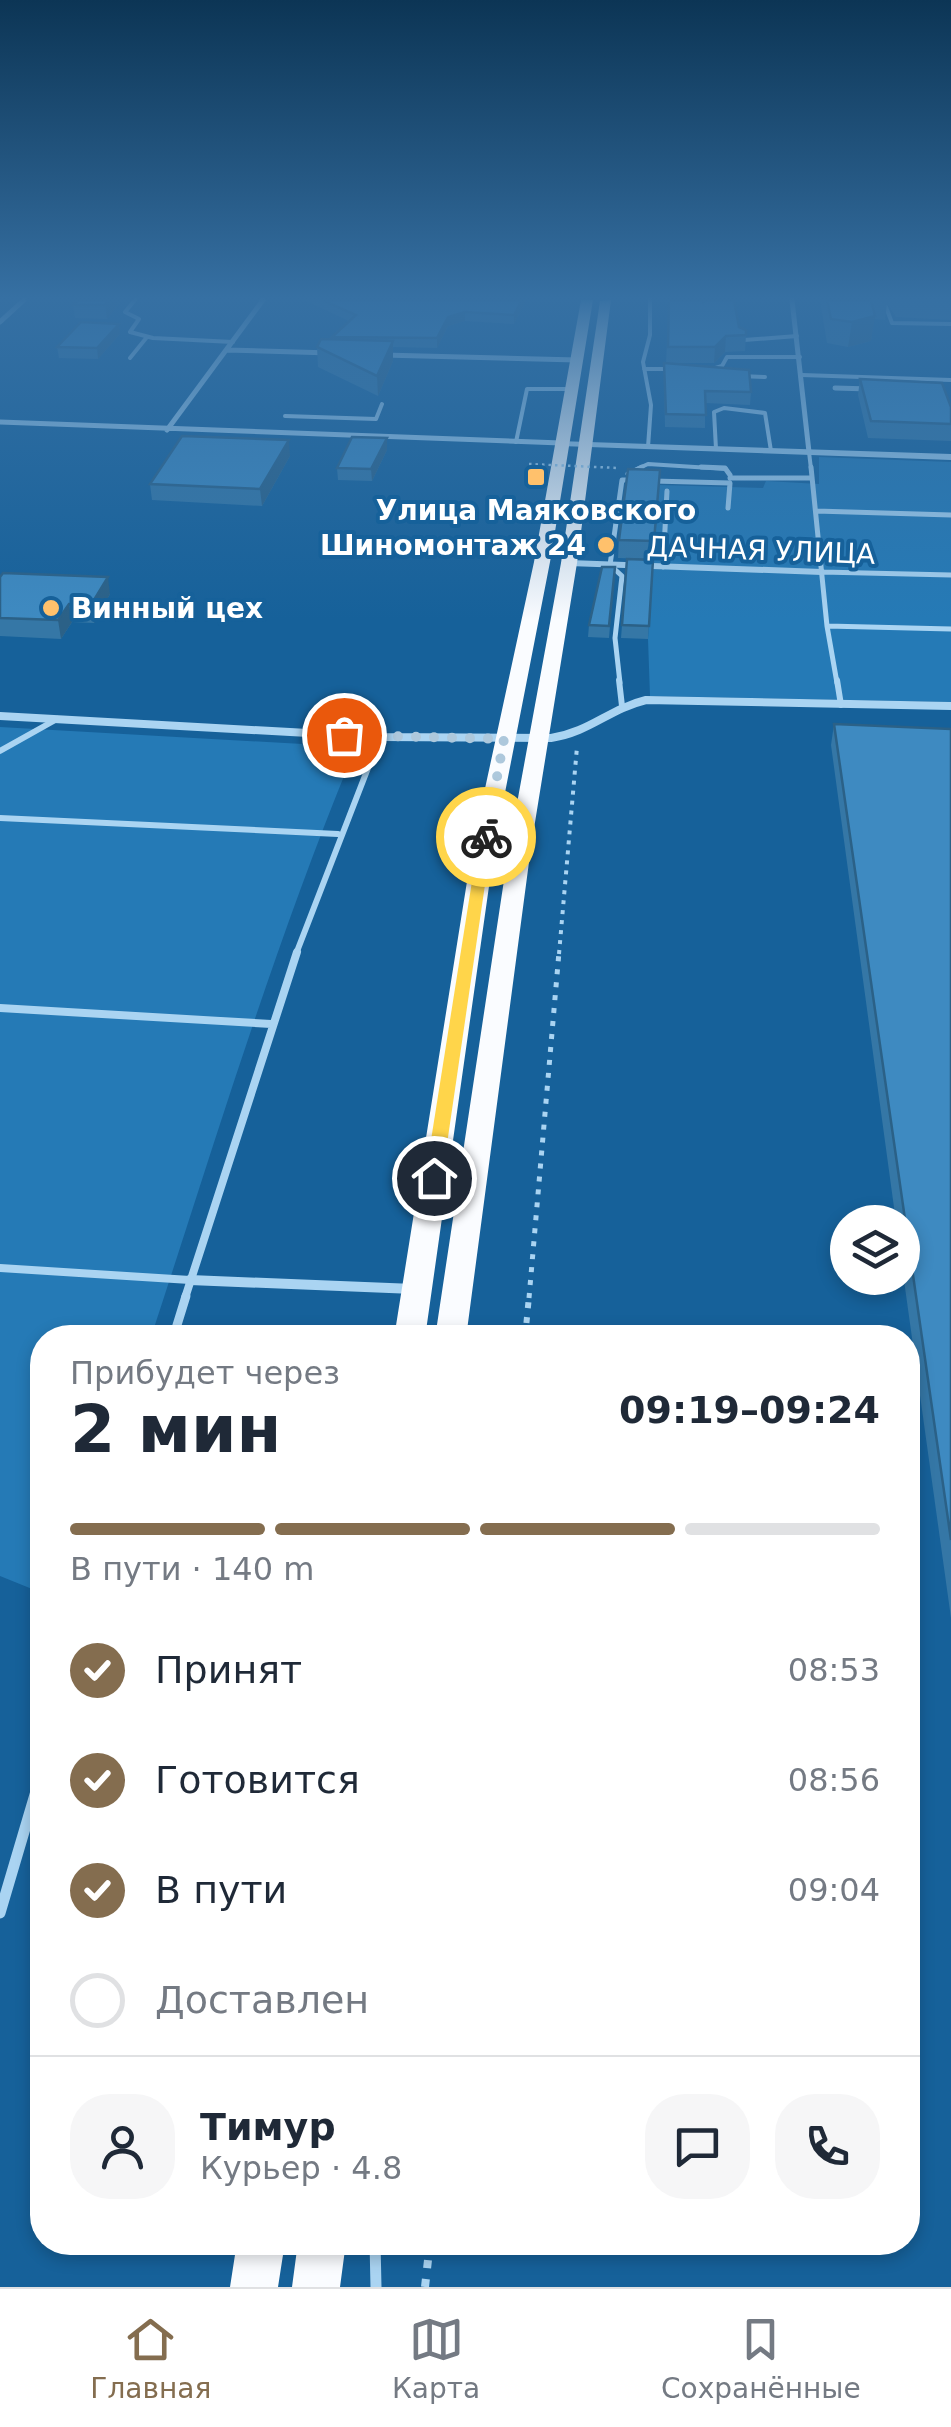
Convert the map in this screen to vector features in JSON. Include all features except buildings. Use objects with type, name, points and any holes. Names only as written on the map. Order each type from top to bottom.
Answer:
[{"type":"highway","points":[[411,1325],[484,844],[542,562],[568,407]]},
{"type":"highway","points":[[452,1325],[591,407]]},
{"type":"highway","points":[[254,2287],[259,2255]]},
{"type":"highway","points":[[316,2287],[320,2255]]},
{"type":"street","points":[[167,430],[184,407]]},
{"type":"street","points":[[805,407],[809,452]]},
{"type":"street","points":[[0,422],[951,457]]},
{"type":"street","name":"ДАЧНАЯ УЛИЦА","points":[[569,563],[822,572]]},
{"type":"street","points":[[0,716],[504,739],[578,734],[622,706],[646,700],[951,706]]},
{"type":"street","points":[[190,1280],[416,1289]]},
{"type":"lane","points":[[285,416],[376,418],[381,407]]},
{"type":"lane","points":[[516,442],[523,407]]},
{"type":"lane","points":[[648,446],[652,407]]},
{"type":"lane","points":[[716,449],[714,412],[724,408],[765,413],[771,451]]},
{"type":"lane","points":[[311,435],[316,417]]},
{"type":"lane","points":[[809,452],[827,626],[841,706]]},
{"type":"lane","points":[[622,706],[615,638],[622,576],[610,564],[622,480],[633,469],[648,464],[725,468],[730,475],[728,508]]},
{"type":"lane","points":[[730,475],[812,478]]},
{"type":"lane","points":[[622,480],[730,483]]},
{"type":"lane","points":[[663,566],[667,491]]},
{"type":"lane","points":[[816,511],[951,515]]},
{"type":"lane","name":"ДАЧНАЯ УЛИЦА","points":[[822,572],[951,575]]},
{"type":"lane","points":[[827,626],[951,629]]},
{"type":"lane","points":[[0,750],[57,719]]},
{"type":"lane","points":[[176,1325],[271,1024],[338,834],[380,736]]},
{"type":"lane","points":[[0,818],[338,834]]},
{"type":"lane","points":[[0,1008],[271,1024]]},
{"type":"lane","points":[[0,1268],[190,1280]]},
{"type":"lane","points":[[0,1913],[30,1812]]},
{"type":"lane","points":[[376,2255],[376,2287]]},
{"type":"path","points":[[529,464],[618,468]]},
{"type":"path","points":[[526,1325],[578,734]]},
{"type":"path","points":[[425,2287],[429,2255]]},
{"type":"shaded area","points":[[819,457],[951,462],[951,702],[650,696],[648,639],[659,485],[763,488],[766,481],[819,484]]},
{"type":"shaded area","points":[[0,727],[356,747],[273,966],[155,1325],[30,1325],[30,1588],[0,1576]]},
{"type":"way so far","points":[[344,735],[504,739],[486,837]]},
{"type":"place","name":"Улица Маяковского","points":[[536,477]]},
{"type":"place","name":"Шиномонтаж 24","points":[[606,545]]},
{"type":"place","name":"Винный цех","points":[[51,608]]},
{"type":"route","points":[[434,1178],[486,837]]}]
